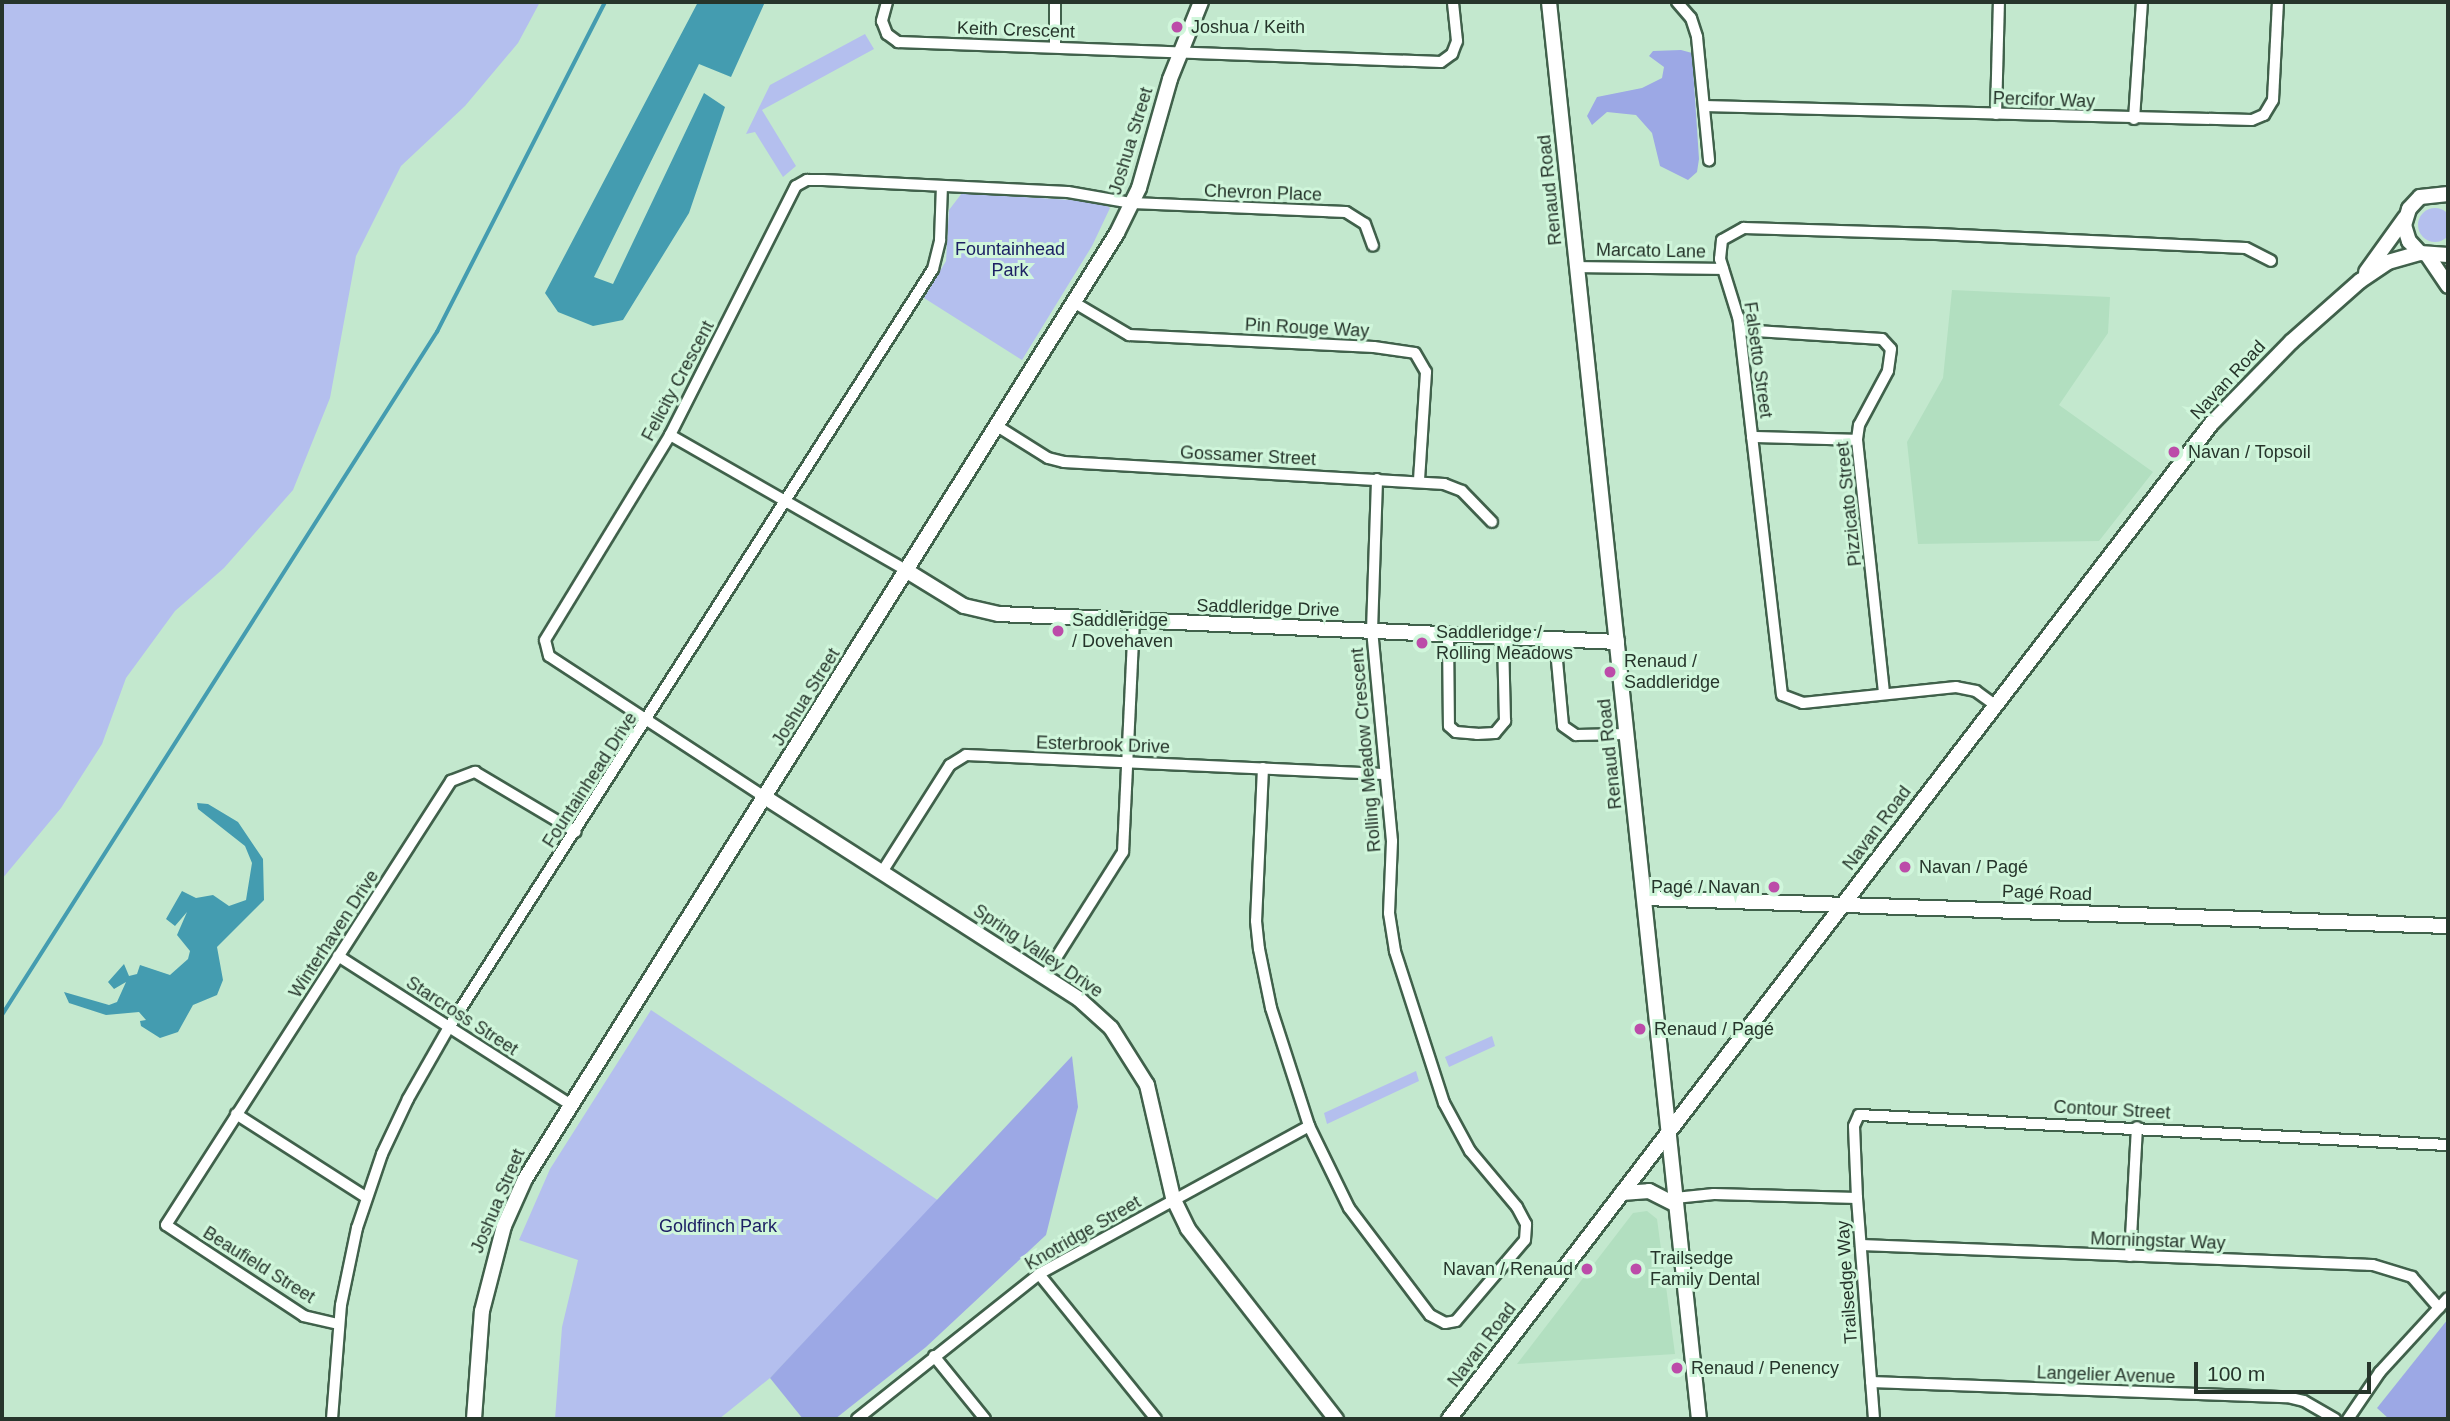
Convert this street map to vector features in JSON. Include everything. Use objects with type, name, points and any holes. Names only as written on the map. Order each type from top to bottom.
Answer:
[{"type":"street","name":"Keith Crescent","points":[[887,2],[881,21],[887,34],[898,42],[1441,62],[1452,54],[1457,41],[1453,2]]},
{"type":"street","points":[[1055,2],[1055,47]]},
{"type":"street","name":"Joshua Street","points":[[474,1419],[476,1359],[491,1268],[524,1179],[568,1103],[766,798],[1075,303],[1132,203],[1180,52],[1201,2]]},
{"type":"street","name":"Renaud Road","points":[[1549,2],[1699,1419]]},
{"type":"street","points":[[1996,114],[1999,2]]},
{"type":"street","points":[[2134,119],[2142,2]]},
{"type":"street","name":"Percifor Way","points":[[1704,106],[2241,121],[2264,115],[2276,88],[2278,2]]},
{"type":"street","points":[[1680,3],[1691,18],[1697,37],[1709,160]]},
{"type":"street","name":"Felicity Crescent","points":[[766,798],[549,656],[545,640],[670,435],[796,186],[815,180],[1068,192],[1132,203]]},
{"type":"street","name":"Fountainhead Drive","points":[[332,1419],[338,1324],[366,1197],[403,1108],[449,1027],[647,721],[933,269],[940,240],[942,186]]},
{"type":"street","name":"Navan Road","points":[[2360,281],[2414,202],[2444,193]]},
{"type":"street","name":"Chevron Place","points":[[1132,203],[1346,212],[1364,224],[1373,246]]},
{"type":"street","points":[[2406,217],[2409,241],[2424,254],[2448,286]]},
{"type":"street","name":"Falsetto Street","points":[[1995,705],[1963,687],[1800,703],[1780,692],[1740,330],[1723,269],[1722,240],[1744,228],[2246,248],[2271,261]]},
{"type":"street","name":"Navan Road","points":[[1449,1419],[2212,423],[2291,342],[2360,281],[2388,262],[2424,254],[2448,255]]},
{"type":"street","name":"Marcato Lane","points":[[1577,267],[1723,269]]},
{"type":"street","name":"Pin Rouge Way","points":[[1075,303],[1129,335],[1374,347],[1415,354],[1426,372],[1419,480]]},
{"type":"street","name":"Pizzicato Street","points":[[1740,330],[1888,342],[1892,360],[1859,425],[1857,440],[1884,694]]},
{"type":"street","name":"Gossamer Street","points":[[997,426],[1048,458],[1065,462],[1419,480],[1462,491],[1492,522]]},
{"type":"street","name":"Saddleridge Drive","points":[[670,435],[980,612],[1618,642]]},
{"type":"street","points":[[1752,437],[1857,440]]},
{"type":"street","name":"Rolling Meadow Crescent","points":[[1263,768],[1256,921],[1259,949],[1271,1008],[1309,1126],[1349,1208],[1430,1315],[1445,1323],[1456,1321],[1525,1240],[1526,1224],[1517,1207],[1470,1151],[1444,1103],[1398,960],[1389,913],[1392,841],[1372,631],[1377,479]]},
{"type":"street","points":[[1044,977],[1123,852],[1134,621]]},
{"type":"street","points":[[1448,635],[1449,726],[1456,732],[1477,734],[1496,733],[1505,721],[1503,637]]},
{"type":"street","points":[[1555,639],[1563,726],[1576,735],[1628,734]]},
{"type":"street","name":"Esterbrook Drive","points":[[882,872],[956,758],[1128,761],[1384,774]]},
{"type":"street","name":"Winterhaven Drive","points":[[166,1225],[338,956],[460,775],[483,775],[576,832]]},
{"type":"street","name":"Spring Valley Drive","points":[[766,798],[1100,1016],[1132,1056],[1153,1102],[1173,1198],[1205,1256],[1335,1419]]},
{"type":"street","name":"Pagé Road","points":[[1645,898],[2448,926]]},
{"type":"street","name":"Starcross Street","points":[[338,956],[568,1103]]},
{"type":"street","points":[[236,1114],[366,1197]]},
{"type":"street","name":"Contour Street","points":[[1857,1198],[1854,1126],[1859,1115],[2137,1127],[2448,1145]]},
{"type":"street","name":"Knotridge Street","points":[[856,1419],[1039,1274],[1173,1198],[1309,1126]]},
{"type":"street","points":[[2130,1256],[2137,1127]]},
{"type":"street","points":[[1622,1193],[1649,1191],[1676,1202]]},
{"type":"street","name":"Trailsedge Way","points":[[1676,1202],[1714,1194],[1857,1198],[1874,1419]]},
{"type":"street","name":"Beaufield Street","points":[[166,1225],[304,1316],[338,1324]]},
{"type":"street","name":"Morningstar Way","points":[[1861,1245],[2373,1265],[2412,1278],[2439,1308]]},
{"type":"street","points":[[1039,1274],[1156,1419]]},
{"type":"street","points":[[2348,1419],[2380,1372],[2448,1298]]},
{"type":"street","points":[[934,1356],[985,1419]]},
{"type":"street","name":"Langelier Avenue","points":[[1871,1381],[2296,1398],[2336,1419]]},
{"type":"shaded area","points":[[698,2],[765,2],[731,77],[699,64],[594,277],[613,284],[704,93],[725,107],[689,213],[623,320],[593,326],[558,312],[545,293]]},
{"type":"shaded area","points":[[1681,50],[1692,53],[1699,159],[1697,172],[1688,180],[1660,166],[1652,133],[1636,115],[1607,112],[1592,125],[1587,116],[1597,97],[1642,88],[1662,78],[1664,67],[1649,56],[1653,51]]},
{"type":"shaded area","points":[[1952,290],[2110,297],[2108,333],[2059,405],[2153,472],[2099,541],[1918,544],[1907,442],[1943,378]]},
{"type":"shaded area","points":[[197,803],[208,804],[238,822],[263,859],[264,900],[217,947],[223,980],[217,995],[193,1005],[178,1032],[160,1038],[141,1026],[140,1021],[146,1020],[139,1012],[106,1015],[69,1003],[64,992],[109,1005],[117,1002],[126,982],[114,989],[108,982],[124,964],[129,976],[137,974],[140,965],[170,975],[188,959],[190,951],[177,935],[187,912],[175,926],[166,919],[182,891],[196,898],[213,895],[229,906],[246,900],[252,863],[245,846],[198,809]]},
{"type":"shaded area","points":[[1072,1056],[1078,1107],[1046,1235],[926,1347],[835,1419],[803,1419],[770,1378]]},
{"type":"shaded area","points":[[1647,1211],[1657,1219],[1675,1354],[1517,1364],[1633,1213]]},
{"type":"shaded area","points":[[2448,1319],[2448,1419],[2389,1419],[2377,1408]]},
{"type":"green space","points":[[2,2],[540,2],[518,43],[465,106],[401,166],[356,256],[330,398],[293,490],[224,568],[175,611],[126,678],[102,744],[61,808],[2,879]]},
{"type":"green space","points":[[865,34],[874,49],[762,110],[796,166],[783,177],[755,132],[746,134],[770,85]]},
{"type":"green space","name":"Fountainhead Park","points":[[962,193],[1101,202],[1110,208],[1092,246],[1022,360],[924,298],[946,261],[949,210]]},
{"type":"green space","points":[[2435,208],[2447,213],[2452,225],[2447,237],[2435,242],[2423,237],[2418,225],[2423,213]]},
{"type":"green space","name":"Goldfinch Park","points":[[651,1010],[939,1201],[770,1378],[719,1419],[555,1419],[562,1327],[578,1260],[519,1240],[550,1169]]},
{"type":"green space","points":[[1492,1036],[1495,1046],[1449,1067],[1445,1057]]},
{"type":"green space","points":[[1416,1071],[1419,1081],[1327,1124],[1324,1113]]},
{"type":"waterway","points":[[2,1015],[437,332],[605,2]]},
{"type":"place","name":"Joshua / Keith","points":[[1177,27]]},
{"type":"place","name":"Navan / Topsoil","points":[[2174,452]]},
{"type":"place","name":"Saddleridge / Dovehaven","points":[[1058,631]]},
{"type":"place","name":"Saddleridge / Rolling Meadows","points":[[1422,643]]},
{"type":"place","name":"Renaud / Saddleridge","points":[[1610,672]]},
{"type":"place","name":"Navan / Pagé","points":[[1905,867]]},
{"type":"place","name":"Pagé / Navan","points":[[1774,887]]},
{"type":"place","name":"Renaud / Pagé","points":[[1640,1029]]},
{"type":"place","name":"Navan / Renaud","points":[[1587,1269]]},
{"type":"place","name":"Trailsedge Family Dental","points":[[1636,1269]]},
{"type":"place","name":"Renaud / Penency","points":[[1677,1368]]}]
